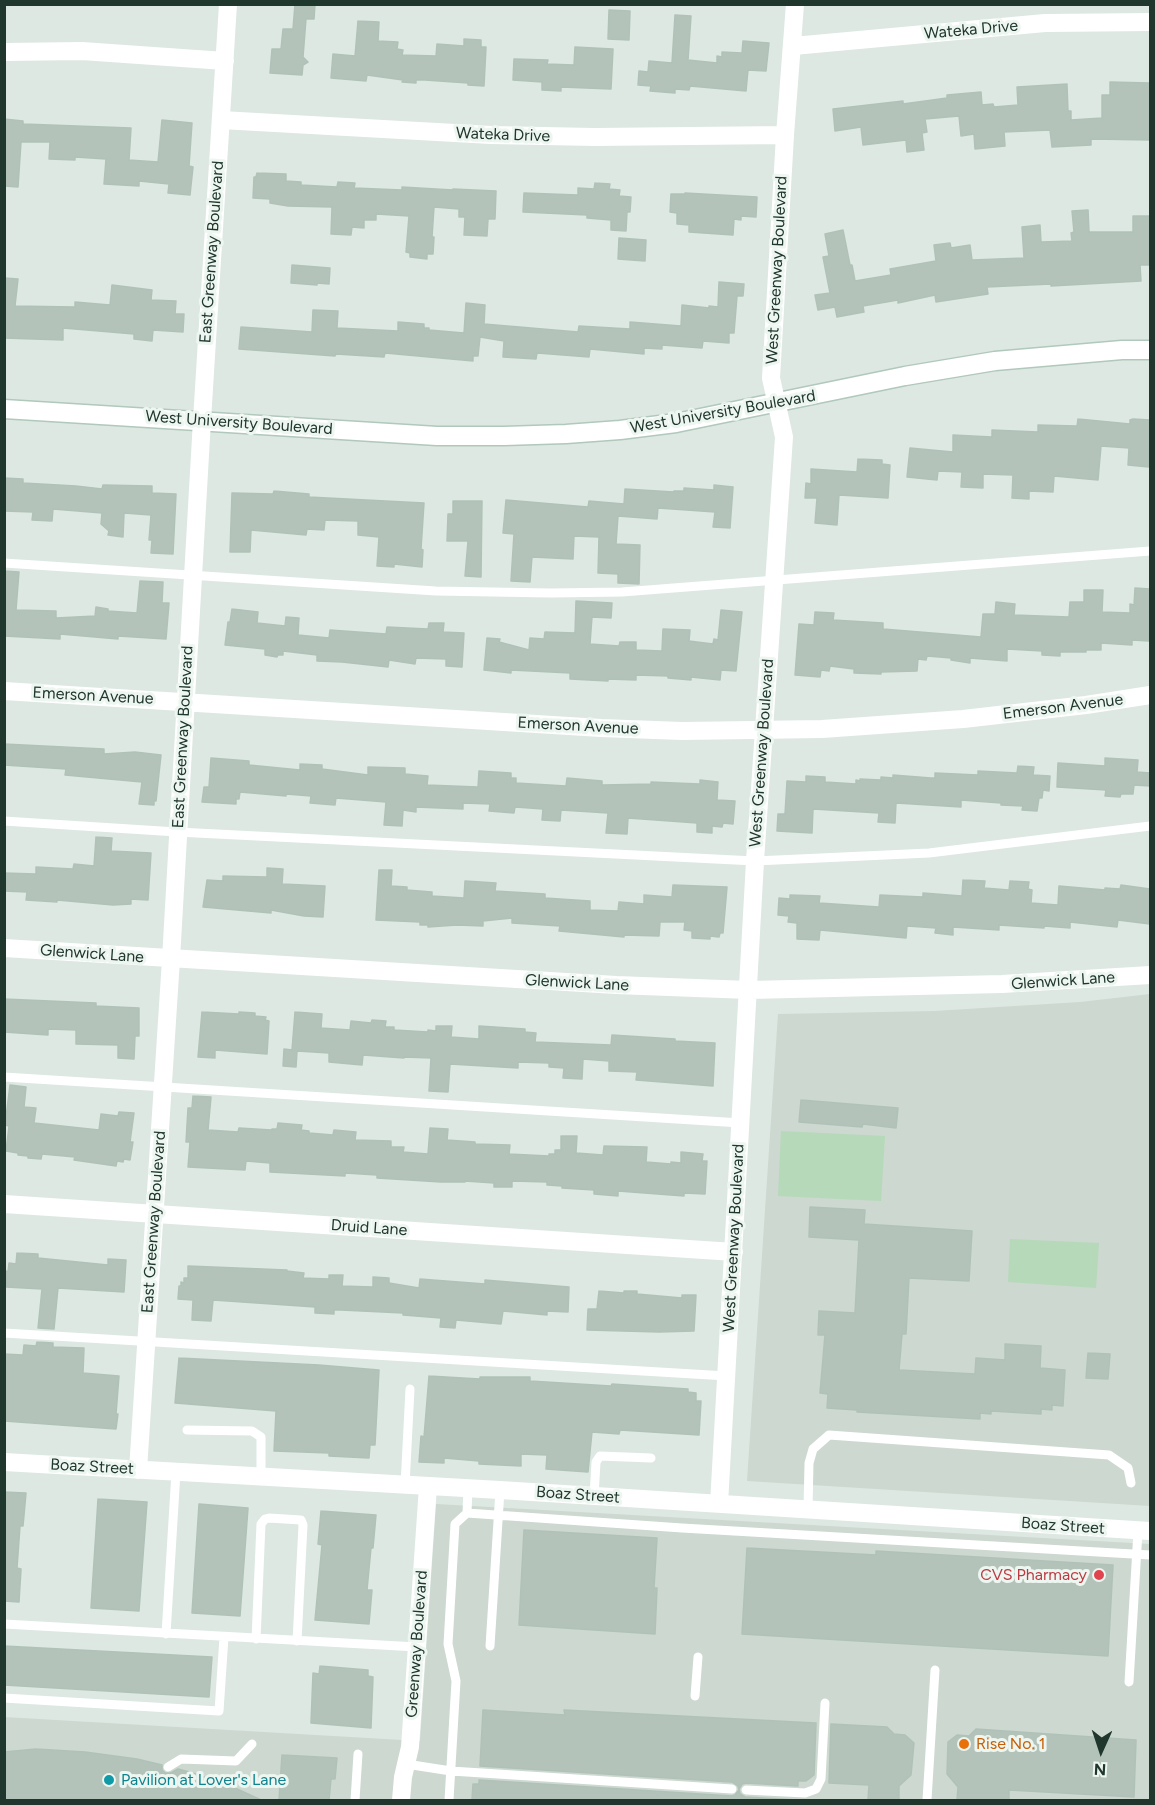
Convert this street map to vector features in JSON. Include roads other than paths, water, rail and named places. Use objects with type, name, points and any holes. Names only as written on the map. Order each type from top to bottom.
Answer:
[{"type":"street","name":"East Greenway Boulevard","points":[[138,1470],[228,4]]},
{"type":"street","name":"West Greenway Boulevard","points":[[719,1504],[755,861],[784,437],[771,378],[795,4]]},
{"type":"street","name":"Wateka Drive","points":[[793,46],[1045,23],[1150,22]]},
{"type":"street","points":[[4,52],[82,51],[225,61]]},
{"type":"street","name":"Wateka Drive","points":[[221,120],[491,135],[595,137],[785,135]]},
{"type":"street","name":"West University Boulevard","points":[[4,409],[437,436],[504,436],[620,430],[676,423],[905,376],[995,361],[1150,350]]},
{"type":"street","name":"Emerson Avenue","points":[[4,691],[682,731],[822,729],[963,719],[1150,695]]},
{"type":"street","name":"Glenwick Lane","points":[[4,948],[616,985],[749,990],[1002,984],[1150,975]]},
{"type":"street","name":"Druid Lane","points":[[4,1204],[734,1252]]},
{"type":"street","name":"Boaz Street","points":[[4,1462],[468,1488],[1144,1531]]},
{"type":"street","name":"Greenway Boulevard","points":[[401,1800],[403,1777],[410,1747],[428,1486]]},
{"type":"lane","points":[[4,563],[436,591],[551,593],[622,592],[1150,551]]},
{"type":"lane","points":[[4,821],[755,861],[929,853],[1150,826]]},
{"type":"lane","points":[[4,1077],[741,1123]]},
{"type":"lane","points":[[4,1333],[726,1376]]},
{"type":"lane","points":[[405,1485],[410,1389]]},
{"type":"lane","points":[[186,1430],[252,1431],[261,1437],[261,1476]]},
{"type":"lane","points":[[808,1509],[809,1463],[813,1449],[829,1435],[1109,1455],[1128,1468],[1131,1483]]},
{"type":"lane","points":[[594,1496],[596,1462],[600,1456],[651,1458]]},
{"type":"lane","points":[[166,1634],[176,1472]]},
{"type":"lane","points":[[449,1800],[456,1681],[448,1644],[455,1524],[467,1513],[468,1488]]},
{"type":"lane","points":[[490,1646],[500,1490]]},
{"type":"lane","points":[[467,1513],[1150,1555]]},
{"type":"lane","points":[[256,1639],[261,1524],[269,1518],[301,1520],[303,1525],[297,1641]]},
{"type":"lane","points":[[1129,1682],[1137,1553],[1144,1531]]},
{"type":"lane","points":[[4,1624],[417,1647]]},
{"type":"lane","points":[[4,1698],[219,1711],[224,1637]]},
{"type":"lane","points":[[695,1696],[698,1657]]},
{"type":"lane","points":[[927,1800],[935,1670]]},
{"type":"lane","points":[[746,1790],[805,1793],[816,1789],[821,1779],[825,1702]]},
{"type":"lane","points":[[168,1767],[181,1759],[236,1761],[252,1744]]},
{"type":"lane","points":[[355,1800],[358,1754]]},
{"type":"lane","points":[[406,1764],[451,1771],[732,1789]]},
{"type":"place","name":"CVS Pharmacy","points":[[1099,1575]]},
{"type":"place","name":"Rise No. 1","points":[[964,1744]]},
{"type":"place","name":"Pavilion at Lover's Lane","points":[[109,1780]]}]
